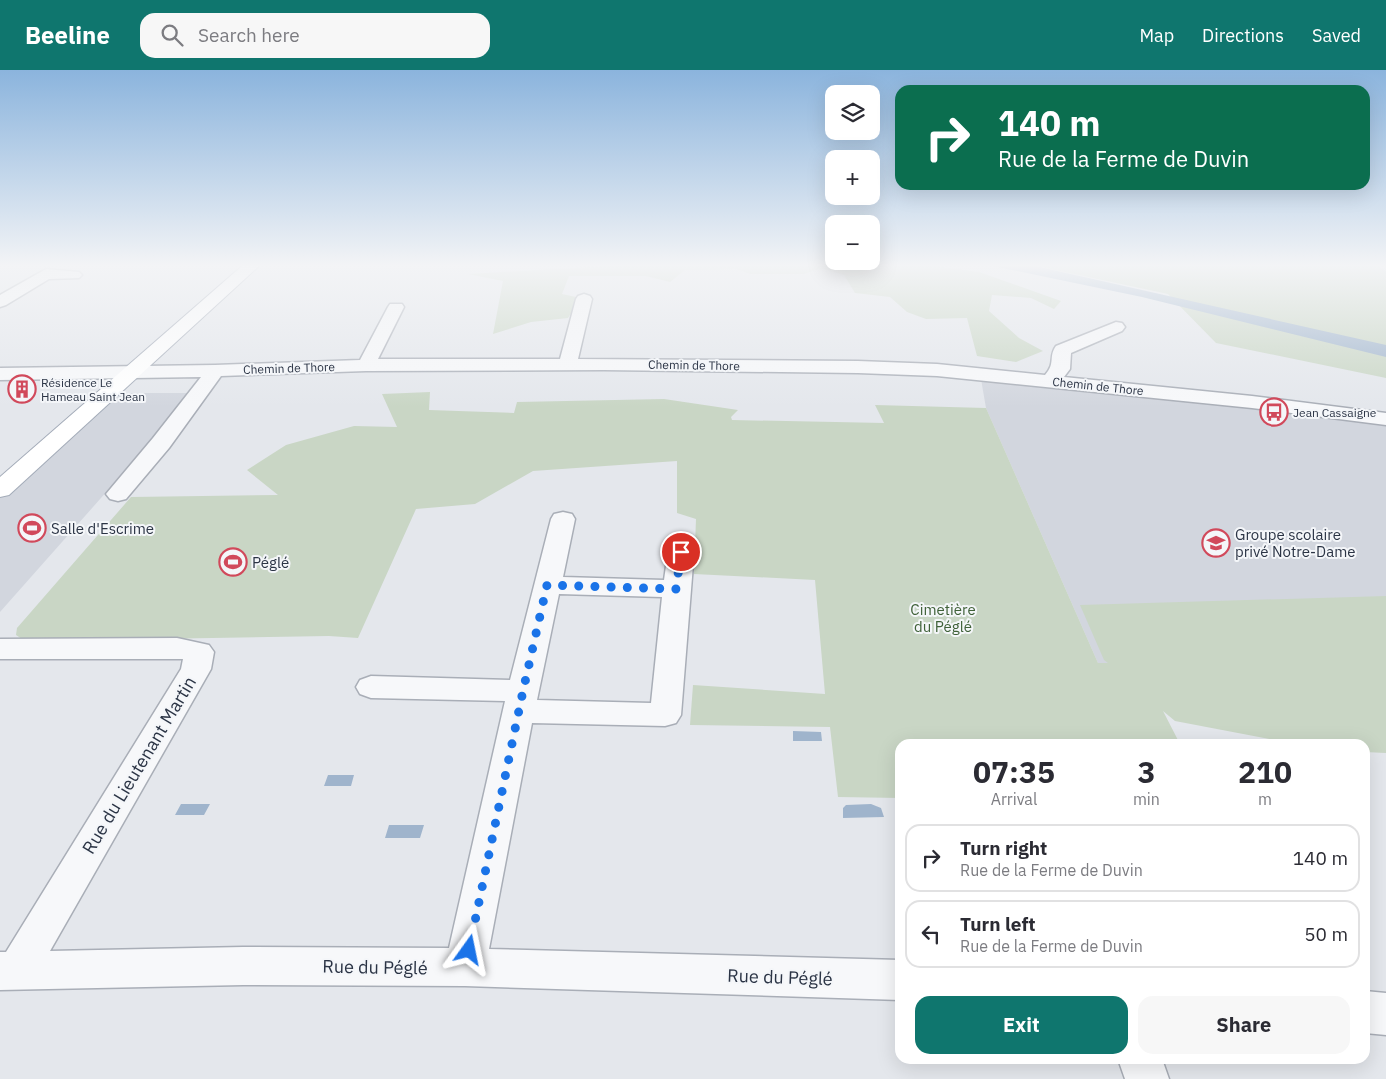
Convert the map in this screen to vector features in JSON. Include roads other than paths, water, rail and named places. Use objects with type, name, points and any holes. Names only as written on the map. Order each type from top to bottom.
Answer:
[{"type":"main road","points":[[0,490],[198,313]]},
{"type":"street","points":[[366,365],[393,313]]},
{"type":"street","points":[[568,364],[581,313]]},
{"type":"street","points":[[1050,381],[1061,369],[1062,350],[1116,327]]},
{"type":"street","name":"Chemin de Thore","points":[[0,374],[366,365],[568,364],[858,367],[938,370],[1050,381],[1252,402],[1386,419]]},
{"type":"street","points":[[118,494],[161,443],[215,370]]},
{"type":"street","points":[[465,967],[521,701],[563,519]]},
{"type":"street","points":[[371,687],[665,715],[674,702],[676,589],[681,552]]},
{"type":"street","points":[[547,585],[676,589]]},
{"type":"street","name":"Rue du Lieutenant Martin","points":[[0,649],[177,648],[199,652],[196,669],[9,970]]},
{"type":"street","name":"Rue du Péglé","points":[[9,970],[244,966],[465,967],[895,980]]},
{"type":"street","points":[[1370,1012],[1386,1014]]},
{"type":"street","points":[[1142,1064],[1147,1079]]},
{"type":"water","points":[[1207,313],[1244,313],[1386,345],[1386,357]]},
{"type":"water","points":[[793,731],[821,732],[822,741],[793,741]]},
{"type":"water","points":[[328,775],[354,775],[351,786],[324,786]]},
{"type":"water","points":[[181,804],[210,804],[204,815],[175,815]]},
{"type":"water","points":[[871,804],[881,808],[884,817],[843,818],[843,808],[846,805]]},
{"type":"water","points":[[389,825],[424,825],[420,838],[385,838]]},
{"type":"place","name":"Résidence Le Hameau Saint Jean","points":[[22,389]]},
{"type":"place","name":"Jean Cassaigne","points":[[1274,412]]},
{"type":"place","name":"Salle d'Escrime","points":[[32,528]]},
{"type":"place","name":"Groupe scolaire privé Notre-Dame","points":[[1216,543]]},
{"type":"place","name":"Péglé","points":[[233,562]]},
{"type":"park label","name":"Cimetière du Péglé","points":[[943,618]]}]
